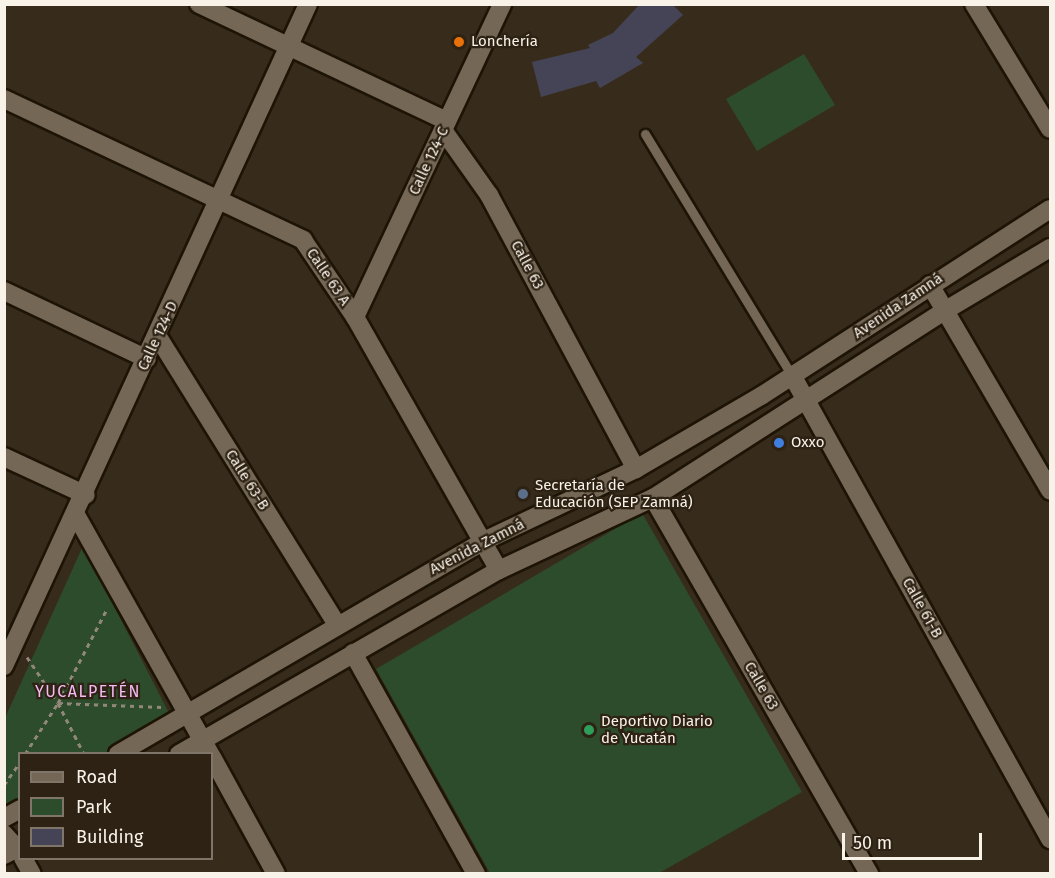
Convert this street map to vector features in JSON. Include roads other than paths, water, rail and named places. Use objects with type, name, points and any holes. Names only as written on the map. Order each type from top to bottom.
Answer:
[{"type":"street","name":"Calle 63","points":[[199,4],[445,125],[489,195],[636,469]]},
{"type":"street","name":"Calle 124-D","points":[[4,666],[11,638],[86,495],[221,201],[308,4]]},
{"type":"street","name":"Calle 124-C","points":[[355,317],[502,4]]},
{"type":"street","points":[[974,4],[1050,129]]},
{"type":"street","name":"Calle 63 A","points":[[4,99],[303,240],[355,317],[499,570]]},
{"type":"street","name":"Avenida Zamná","points":[[119,752],[336,623],[482,542],[636,469],[793,377],[930,285],[1050,209]]},
{"type":"street","name":"Avenida Zamná","points":[[189,752],[208,750],[353,653],[499,570],[653,498],[946,309],[1050,248]]},
{"type":"street","points":[[930,285],[1050,490]]},
{"type":"street","points":[[4,291],[147,359]]},
{"type":"street","name":"Calle 63-B","points":[[158,338],[336,623]]},
{"type":"street","name":"Calle 61-B","points":[[793,377],[1050,839]]},
{"type":"street","points":[[4,457],[86,495]]},
{"type":"street","points":[[591,491],[605,519]]},
{"type":"street","name":"Calle 63","points":[[653,498],[869,873]]},
{"type":"street","points":[[76,515],[208,750]]},
{"type":"street","points":[[353,653],[476,873]]},
{"type":"street","points":[[213,759],[276,873]]},
{"type":"street","points":[[4,818],[18,810]]},
{"type":"street","points":[[4,834],[17,852]]},
{"type":"street","points":[[23,860],[32,873]]},
{"type":"lane","points":[[645,134],[793,377]]},
{"type":"place","name":"Lonchería","points":[[459,42]]},
{"type":"place","name":"Oxxo","points":[[779,443]]},
{"type":"place","name":"Secretaría de Educación (SEP Zamná)","points":[[523,494]]},
{"type":"place","name":"Deportivo Diario de Yucatán","points":[[589,730]]},
{"type":"district","name":"YUCALPETÉN","points":[[88,692]]}]
